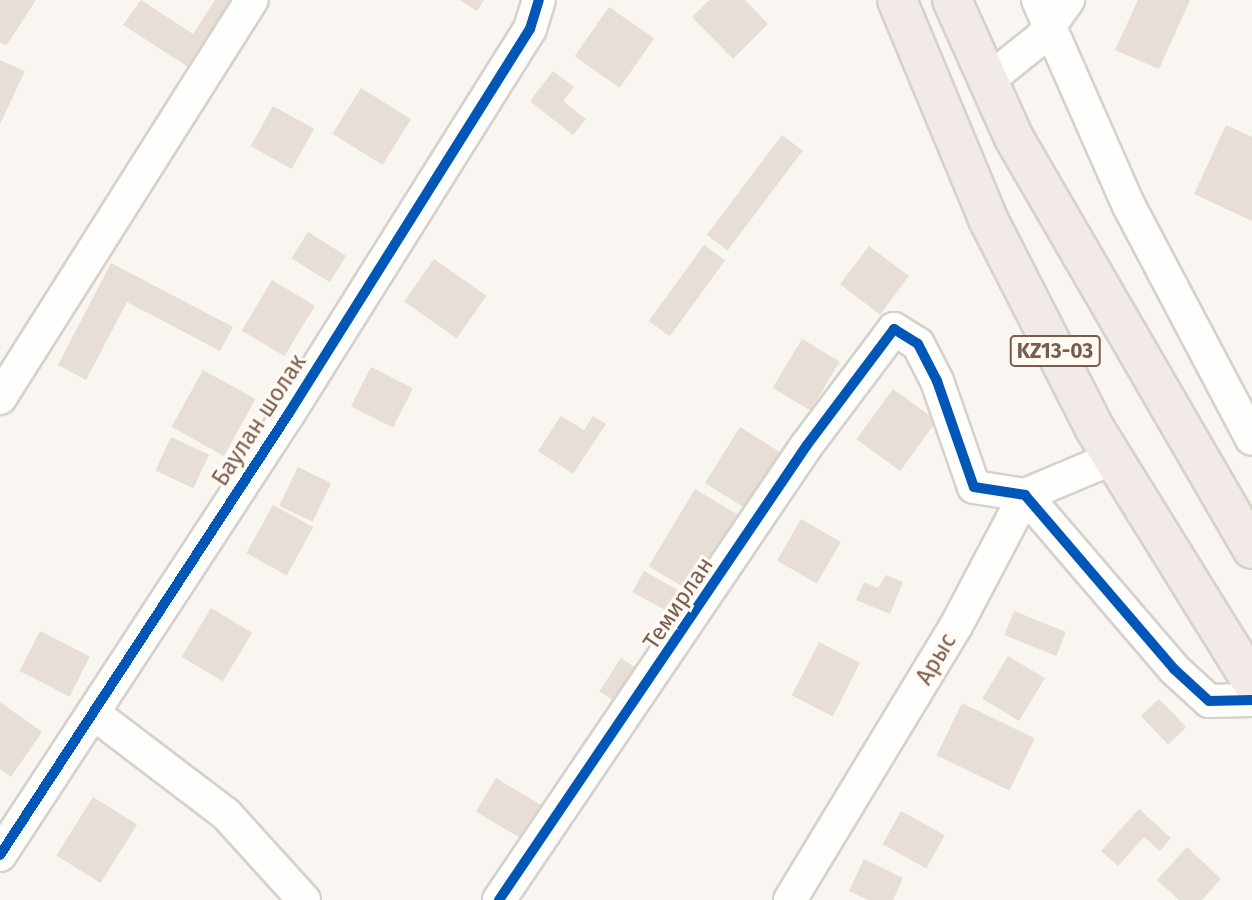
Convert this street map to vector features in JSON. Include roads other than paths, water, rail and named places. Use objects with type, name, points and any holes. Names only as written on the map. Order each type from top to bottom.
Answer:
[{"type":"highway","name":"KZ13-03","points":[[897,0],[988,219],[1113,458],[1252,682]]},
{"type":"highway","name":"KZ13-03","points":[[952,0],[986,82],[1252,549]]},
{"type":"street","points":[[0,398],[252,0]]},
{"type":"street","name":"Баулан шолак","points":[[0,855],[530,29],[539,0]]},
{"type":"street","points":[[986,82],[1043,14],[1068,0]]},
{"type":"street","points":[[1043,14],[1129,206],[1252,439]]},
{"type":"street","name":"Темирлан","points":[[499,900],[807,445],[894,330],[918,344],[937,381],[974,487],[1025,495]]},
{"type":"street","points":[[1113,458],[1025,495],[1174,669],[1209,701],[1252,699]]},
{"type":"street","name":"Арыс","points":[[790,900],[956,626],[1025,495]]},
{"type":"street","points":[[93,713],[226,814],[304,900]]}]
